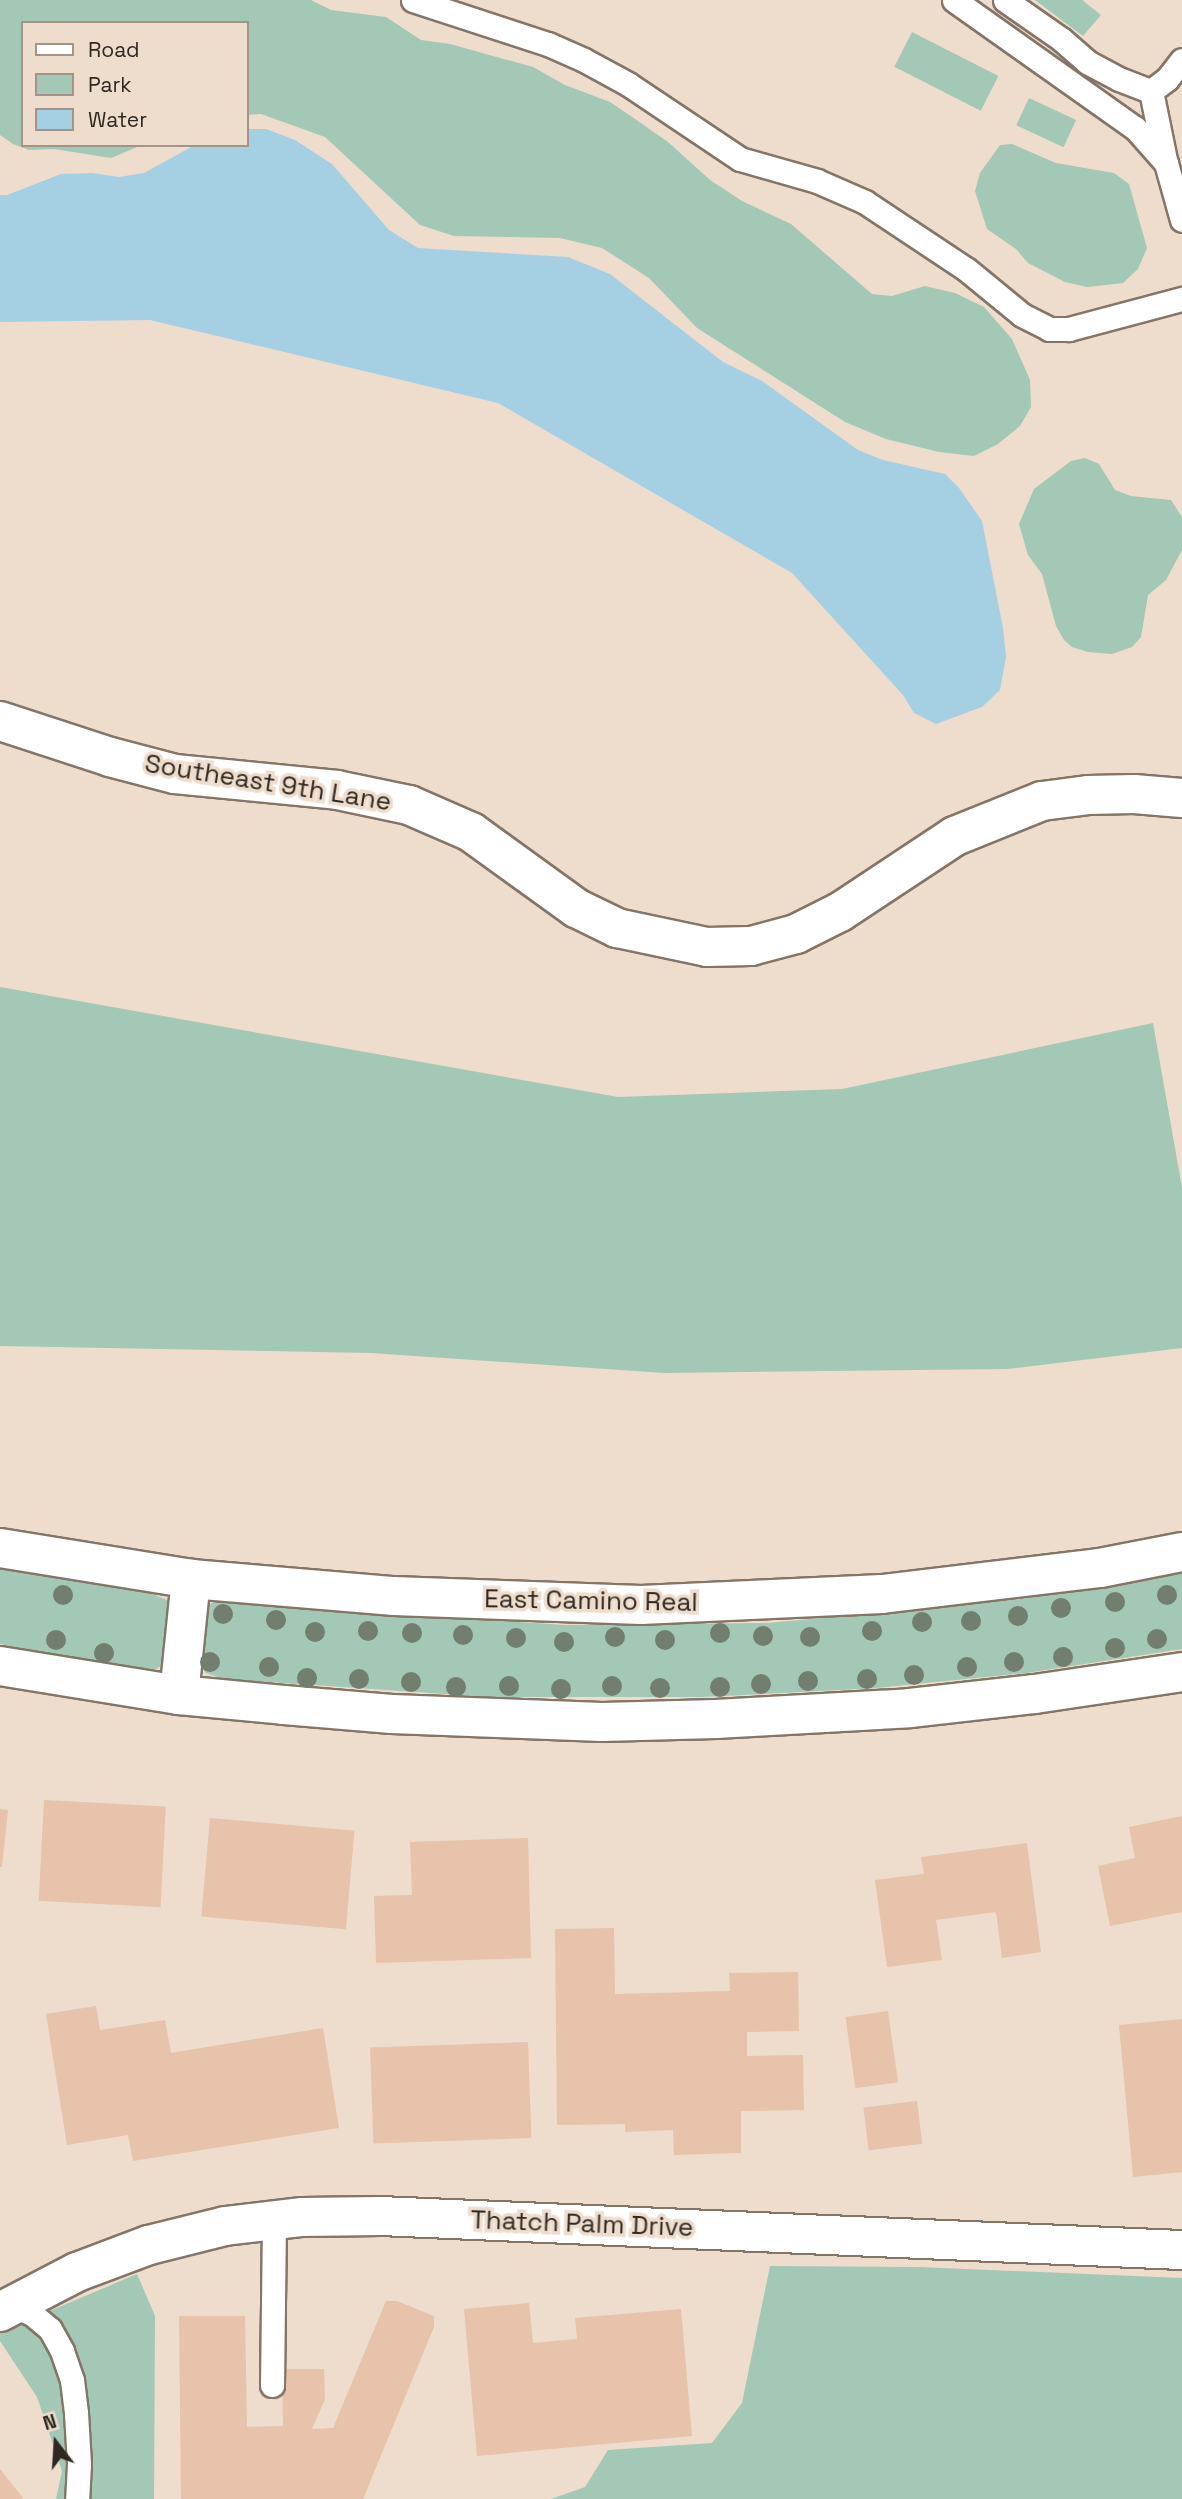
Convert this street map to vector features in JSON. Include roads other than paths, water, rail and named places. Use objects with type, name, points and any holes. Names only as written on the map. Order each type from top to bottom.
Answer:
[{"type":"street","name":"Southeast 9th Lane","points":[[0,720],[110,758],[175,774],[337,790],[409,805],[471,832],[576,908],[617,928],[707,947],[751,946],[796,934],[840,912],[956,836],[1042,801],[1088,795],[1134,794],[1182,798]]},
{"type":"street","name":"East Camino Real","points":[[0,1548],[191,1578],[394,1596],[641,1605],[882,1594],[1100,1568],[1182,1552]]},
{"type":"street","points":[[179,1695],[191,1578]]},
{"type":"street","points":[[0,1666],[179,1695],[392,1714],[602,1722],[703,1720],[911,1708],[1035,1694],[1182,1672]]},
{"type":"street","name":"Thatch Palm Drive","points":[[4,2306],[77,2272],[149,2245],[225,2227],[274,2220],[380,2216],[1182,2250]]},
{"type":"lane","points":[[413,0],[548,44],[584,60],[628,84],[740,159],[817,181],[865,202],[903,224],[966,269],[1022,315],[1049,329],[1069,328],[1182,299]]},
{"type":"lane","points":[[954,0],[1117,114],[1135,128],[1166,163]]},
{"type":"lane","points":[[1005,0],[1061,39],[1087,62],[1119,79],[1151,91]]},
{"type":"lane","points":[[1151,91],[1167,79],[1182,60]]},
{"type":"lane","points":[[1151,91],[1166,163],[1182,220]]},
{"type":"lane","points":[[272,2385],[274,2220]]},
{"type":"lane","points":[[4,2306],[32,2314],[50,2329],[62,2351],[72,2381],[76,2413],[79,2465],[77,2499]]},
{"type":"water","points":[[248,129],[266,129],[295,140],[332,164],[389,230],[418,248],[568,257],[610,274],[723,362],[762,381],[858,450],[883,460],[945,474],[959,488],[982,521],[1003,628],[1006,657],[1000,690],[982,707],[936,724],[914,713],[903,695],[792,573],[498,403],[150,320],[0,322],[0,195],[7,195],[61,174],[92,173],[119,177],[144,173],[191,147],[248,147]]}]
